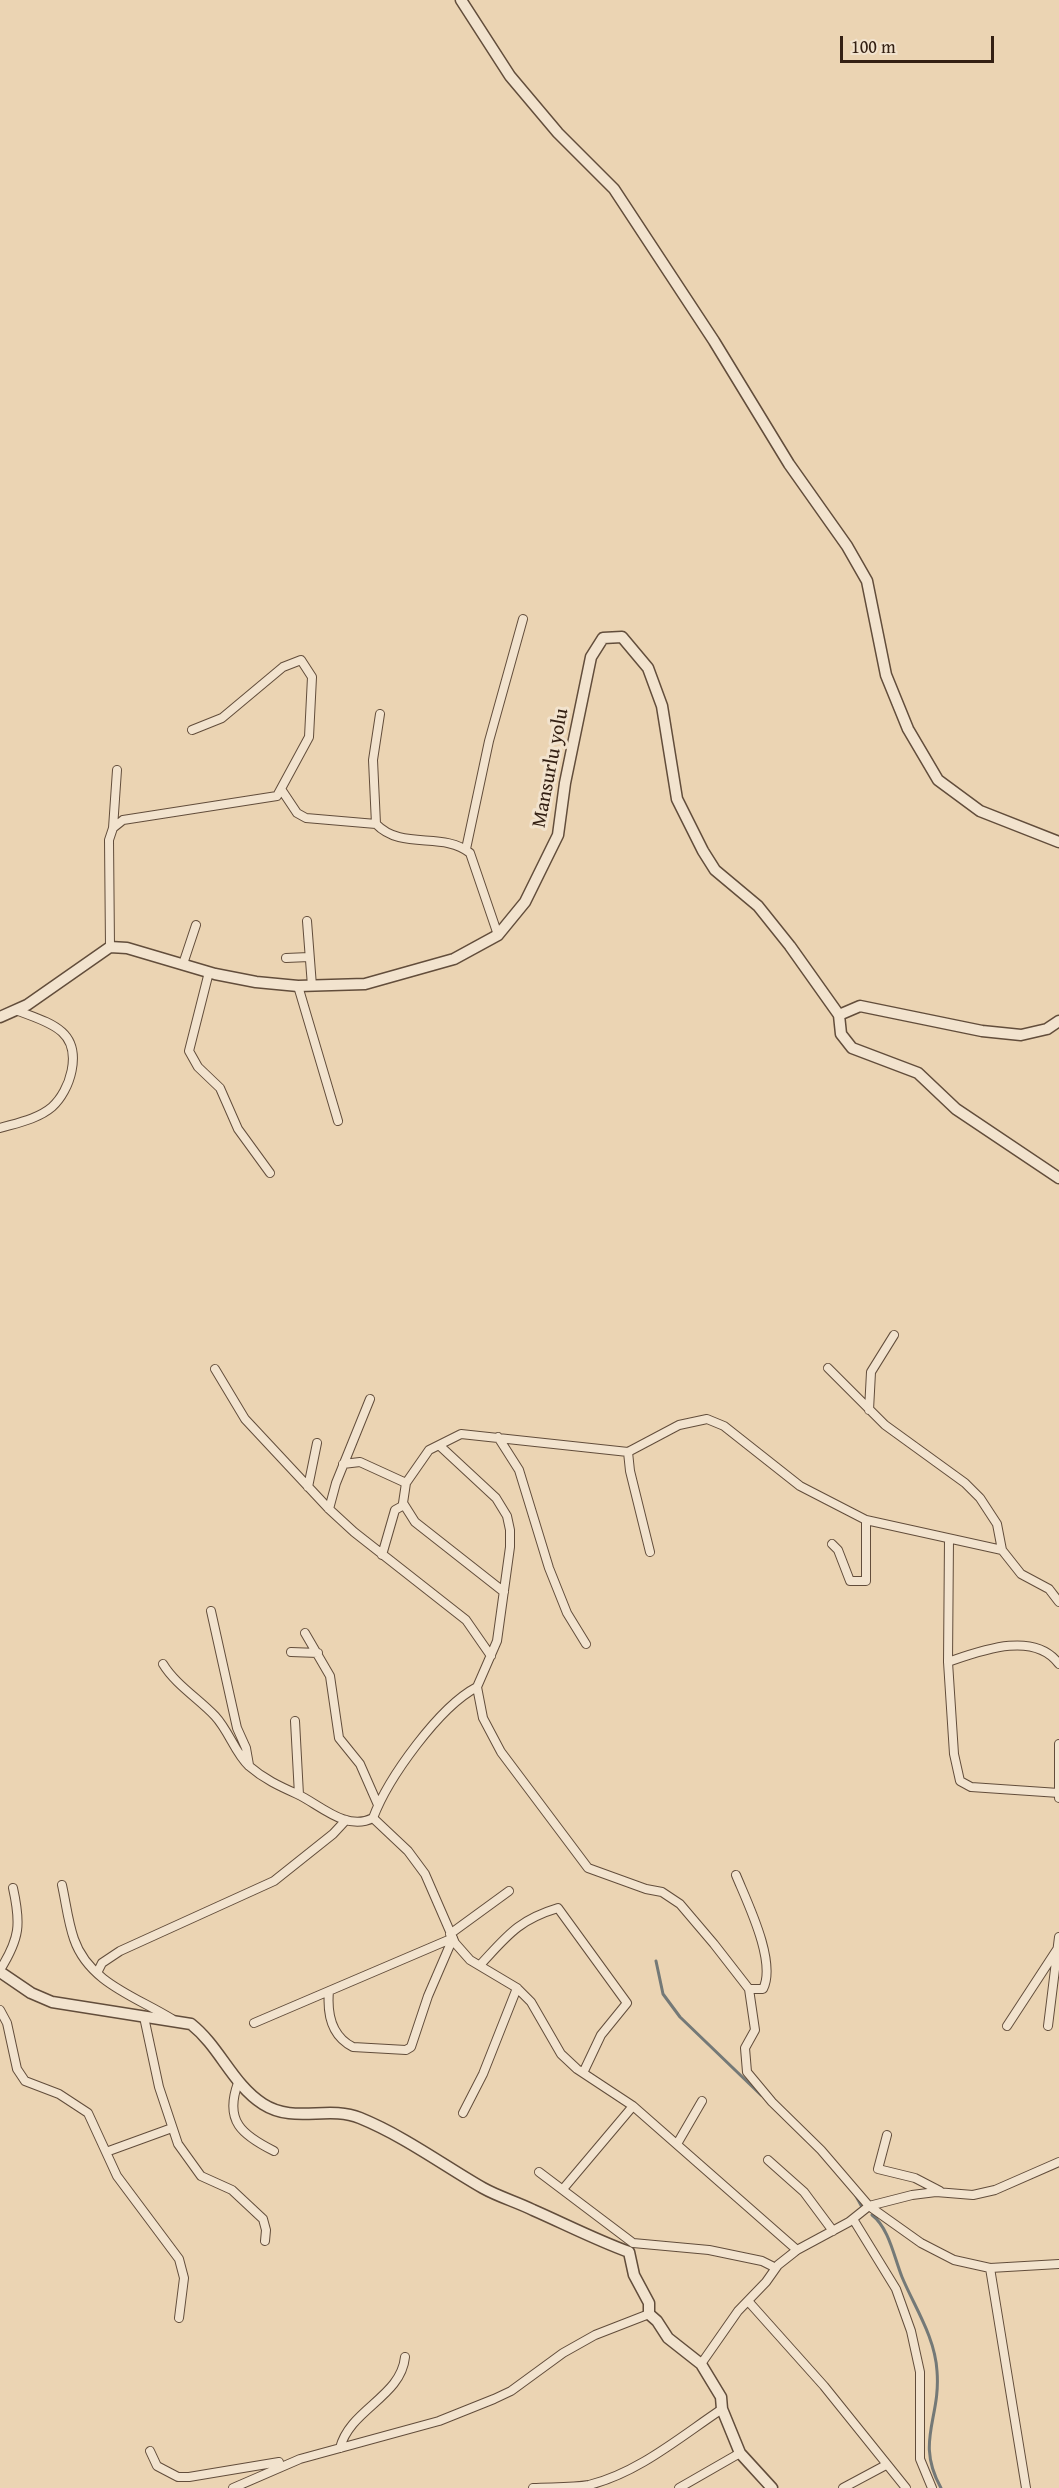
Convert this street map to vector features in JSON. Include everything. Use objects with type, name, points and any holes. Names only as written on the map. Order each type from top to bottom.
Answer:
[{"type":"street","points":[[461,0],[510,76],[558,134],[614,189],[708,332],[789,464],[847,546],[867,581],[890,685],[908,729],[938,780],[980,811],[1059,842]]},
{"type":"street","points":[[466,849],[489,741],[523,619]]},
{"type":"street","name":"Mansurlu yolu","points":[[110,947],[127,948],[209,972],[256,982],[312,986],[365,984],[453,959],[498,935],[525,902],[558,835],[565,783],[591,657],[603,638],[622,637],[648,668],[662,706],[677,799],[703,851],[715,870],[764,914],[839,1016]]},
{"type":"street","points":[[113,828],[123,820],[277,796],[309,737],[312,677],[301,660],[283,667],[222,718],[192,730]]},
{"type":"street","points":[[376,824],[373,759],[380,714]]},
{"type":"street","points":[[0,1017],[27,1005],[110,947],[109,840],[113,828],[117,770]]},
{"type":"street","points":[[281,789],[297,813],[306,818],[376,824],[397,839],[454,845],[466,849],[473,857],[498,935]]},
{"type":"street","points":[[308,921],[312,986]]},
{"type":"street","points":[[183,964],[196,925]]},
{"type":"street","points":[[286,958],[309,957]]},
{"type":"street","points":[[209,972],[189,1042],[192,1059],[220,1088],[238,1129],[270,1173]]},
{"type":"street","points":[[298,986],[338,1121]]},
{"type":"street","points":[[1059,1021],[1047,1029],[1021,1035],[982,1031],[860,1006],[839,1016],[842,1034],[852,1048],[918,1073],[956,1109],[1059,1178]]},
{"type":"street","points":[[0,1128],[28,1120],[52,1107],[63,1092],[72,1065],[72,1050],[62,1031],[16,1010]]},
{"type":"street","points":[[869,1410],[871,1372],[894,1335]]},
{"type":"street","points":[[828,1368],[869,1410],[965,1483],[980,1498],[997,1524],[1002,1550],[1021,1574],[1049,1589],[1059,1602]]},
{"type":"street","points":[[215,1369],[245,1419],[329,1509],[382,1555],[466,1620],[491,1656]]},
{"type":"street","points":[[329,1509],[343,1464],[370,1399]]},
{"type":"street","points":[[504,1592],[415,1522],[404,1505],[406,1484],[429,1450],[462,1434],[628,1452],[679,1425],[707,1419],[724,1426],[801,1486],[866,1520],[1002,1550]]},
{"type":"street","points":[[498,1437],[519,1470],[549,1568],[567,1613],[586,1644]]},
{"type":"street","points":[[308,1487],[317,1443]]},
{"type":"street","points":[[440,1446],[496,1498],[507,1516],[510,1547],[497,1641],[477,1687],[478,1705],[490,1736],[563,1838],[588,1868],[662,1893],[680,1904],[749,1989],[755,2030],[745,2049],[747,2072],[772,2102],[821,2150],[869,2206],[921,2243],[954,2260],[990,2268],[1059,2264]]},
{"type":"street","points":[[628,1452],[632,1480],[650,1552]]},
{"type":"street","points":[[343,1464],[360,1462],[406,1484]]},
{"type":"street","points":[[382,1555],[395,1510],[404,1505]]},
{"type":"street","points":[[832,1544],[838,1550],[850,1581],[867,1581],[866,1520]]},
{"type":"street","points":[[949,1539],[948,1662],[954,1754],[960,1781],[971,1787],[1059,1793]]},
{"type":"street","points":[[211,1611],[237,1728],[246,1748],[249,1766]]},
{"type":"street","points":[[305,1633],[330,1676],[339,1738],[360,1764],[378,1805]]},
{"type":"street","points":[[948,1662],[972,1654],[1020,1645],[1035,1646],[1054,1657],[1059,1664]]},
{"type":"street","points":[[291,1652],[318,1653]]},
{"type":"street","points":[[163,1664],[170,1676],[184,1685],[220,1721],[249,1766],[278,1788],[299,1795],[322,1810],[346,1820],[366,1821],[373,1818],[378,1805],[440,1717],[463,1695],[477,1687]]},
{"type":"street","points":[[295,1721],[299,1795]]},
{"type":"street","points":[[1059,1744],[1059,1798]]},
{"type":"street","points":[[373,1818],[408,1851],[425,1874],[452,1936],[470,1960],[517,1988],[531,2002],[561,2054],[583,2073],[633,2106],[797,2250]]},
{"type":"street","points":[[97,1974],[102,1963],[120,1950],[274,1881],[333,1834],[346,1820]]},
{"type":"street","points":[[736,1875],[762,1940],[768,1981],[764,1989],[749,1989]]},
{"type":"street","points":[[62,1885],[74,1938],[88,1964],[107,1983],[173,2020]]},
{"type":"street","points":[[13,1888],[19,1917],[17,1937],[0,1971],[31,1993],[52,2002],[191,2024],[206,2036],[238,2083],[261,2103],[282,2113],[294,2115],[340,2113],[360,2118],[428,2154],[485,2189],[598,2241],[631,2247],[709,2250],[762,2262],[776,2268]]},
{"type":"street","points":[[254,2023],[452,1936],[509,1891]]},
{"type":"street","points":[[480,1965],[516,1927],[536,1915],[558,1908],[627,2002],[601,2035],[583,2073]]},
{"type":"street","points":[[329,1991],[327,2011],[330,2020],[348,2045],[353,2048],[406,2050],[411,2047],[452,1936]]},
{"type":"street","points":[[1059,1937],[1048,2026],[1059,2016]]},
{"type":"street","points":[[1006,2026],[1058,1948]]},
{"type":"street","points":[[464,2113],[483,2074],[517,1988]]},
{"type":"street","points":[[0,2010],[7,2023],[17,2069],[25,2081],[59,2094],[83,2109],[93,2121],[106,2152],[127,2190],[179,2259],[184,2278],[179,2318]]},
{"type":"street","points":[[144,2017],[159,2087],[172,2128],[186,2160],[201,2175],[232,2190],[263,2219],[266,2230],[264,2241]]},
{"type":"street","points":[[238,2083],[233,2106],[240,2131],[274,2151]]},
{"type":"street","points":[[677,2144],[702,2101]]},
{"type":"street","points":[[563,2189],[633,2106]]},
{"type":"street","points":[[106,2152],[172,2128]]},
{"type":"street","points":[[887,2135],[878,2169],[915,2178],[943,2193]]},
{"type":"street","points":[[768,2160],[804,2192],[833,2231]]},
{"type":"street","points":[[701,2364],[738,2311],[776,2268],[797,2250],[853,2219],[869,2206],[912,2194],[973,2195],[995,2190],[1059,2162]]},
{"type":"street","points":[[539,2172],[563,2189],[631,2247],[634,2275],[649,2303],[649,2314],[657,2321],[668,2338],[701,2364],[721,2397],[722,2409],[740,2453],[772,2488]]},
{"type":"street","points":[[853,2219],[896,2289],[911,2331],[920,2372],[920,2459],[932,2488]]},
{"type":"street","points":[[990,2268],[1026,2488]]},
{"type":"street","points":[[748,2301],[824,2386],[906,2488]]},
{"type":"street","points":[[150,2451],[157,2466],[183,2477],[300,2459],[439,2421],[511,2391],[545,2364],[594,2335],[649,2314]]},
{"type":"street","points":[[340,2448],[352,2425],[397,2382],[405,2356]]},
{"type":"street","points":[[533,2488],[591,2486],[647,2460],[722,2409]]},
{"type":"street","points":[[679,2488],[740,2453]]},
{"type":"street","points":[[233,2488],[300,2459]]},
{"type":"street","points":[[843,2488],[886,2465]]},
{"type":"waterway","points":[[656,1961],[663,1994],[680,2017],[761,2095]]},
{"type":"waterway","points":[[856,2196],[863,2209]]},
{"type":"waterway","points":[[872,2215],[887,2235],[902,2277],[933,2346],[937,2388],[929,2443],[930,2457],[941,2488]]}]
